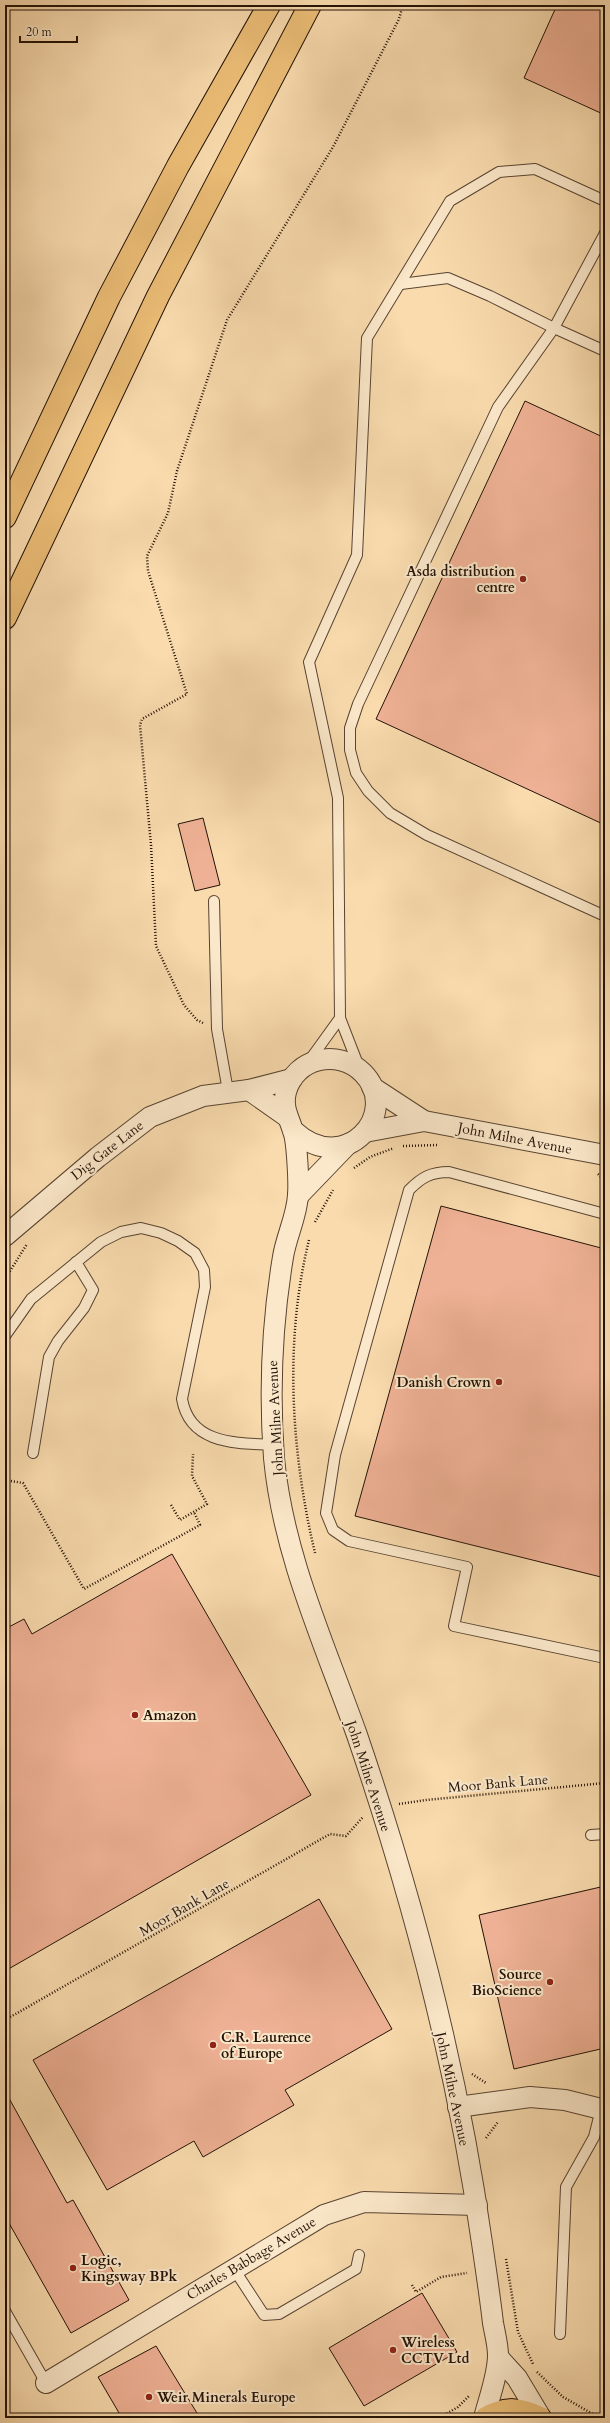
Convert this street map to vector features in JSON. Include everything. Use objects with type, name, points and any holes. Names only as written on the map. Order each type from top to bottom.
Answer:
[{"type":"highway","points":[[5,517],[109,297],[178,166],[269,5]]},
{"type":"highway","points":[[5,618],[158,296],[310,5]]},
{"type":"highway","points":[[485,2418],[497,2412],[512,2409],[528,2411],[541,2418]]},
{"type":"street","points":[[249,1090],[290,1124],[305,1141],[319,1147],[334,1148],[348,1144],[365,1132],[374,1110],[366,1079],[349,1062],[334,1058],[319,1059],[299,1072],[286,1090],[284,1103],[290,1124]]},
{"type":"street","name":"Dig Gate Lane","points":[[5,1236],[98,1157],[150,1117],[203,1096],[228,1091],[249,1090],[299,1072]]},
{"type":"street","name":"John Milne Avenue","points":[[366,1079],[424,1121]]},
{"type":"street","name":"John Milne Avenue","points":[[365,1132],[424,1121],[605,1155]]},
{"type":"street","name":"John Milne Avenue","points":[[290,1124],[298,1196],[283,1254],[272,1347],[274,1460],[288,1534],[318,1634],[367,1767],[396,1859],[433,1997],[458,2107],[477,2205],[498,2357],[485,2418]]},
{"type":"street","name":"John Milne Avenue","points":[[298,1196],[348,1144]]},
{"type":"street","points":[[458,2107],[530,2097],[565,2100],[603,2110]]},
{"type":"street","name":"Charles Babbage Avenue","points":[[46,2383],[324,2215],[344,2206],[364,2202],[384,2201],[477,2205]]},
{"type":"street","points":[[498,2357],[517,2378],[541,2418]]},
{"type":"lane","points":[[366,1079],[340,1018],[338,798],[308,662],[357,555],[367,338],[450,201],[499,172],[535,169],[605,202]]},
{"type":"lane","points":[[605,234],[554,328],[498,407],[358,704],[350,728],[350,750],[356,773],[368,791],[390,813],[427,835],[605,916]]},
{"type":"lane","points":[[401,284],[448,278],[490,296],[554,328],[605,351]]},
{"type":"lane","points":[[214,901],[217,1029],[228,1091]]},
{"type":"lane","points":[[299,1072],[340,1018]]},
{"type":"lane","points":[[605,1214],[449,1172],[434,1172],[421,1179],[409,1190],[335,1455],[326,1513],[333,1530],[349,1541],[467,1567],[454,1626],[605,1658]]},
{"type":"lane","points":[[5,1336],[31,1299],[101,1242],[121,1232],[141,1228],[161,1233],[178,1241],[195,1253],[204,1270],[205,1287],[182,1399],[184,1410],[192,1423],[201,1432],[212,1438],[274,1444]]},
{"type":"lane","points":[[33,1453],[49,1357],[58,1341],[84,1308],[93,1290],[76,1262]]},
{"type":"lane","points":[[591,1835],[605,1834]]},
{"type":"lane","points":[[560,2334],[566,2187],[594,2137],[603,2110]]},
{"type":"lane","points":[[234,2269],[258,2308],[264,2315],[271,2315],[279,2314],[356,2269],[359,2254]]},
{"type":"lane","points":[[5,2311],[46,2383]]},
{"type":"path","points":[[217,1029],[197,1020],[184,1005],[156,946],[151,845],[140,725],[142,719],[186,694],[148,571],[147,556],[168,513],[177,471],[227,320],[333,147],[399,19],[403,5]]},
{"type":"path","points":[[351,1170],[378,1153],[404,1146]]},
{"type":"path","points":[[171,1505],[180,1520],[207,1504],[192,1476],[193,1454]]},
{"type":"path","points":[[5,1480],[23,1483],[84,1589],[200,1525],[194,1512]]},
{"type":"path","name":"Moor Bank Lane","points":[[393,1804],[605,1783]]},
{"type":"path","points":[[400,1804],[402,1812]]},
{"type":"path","name":"Moor Bank Lane","points":[[5,2020],[330,1834],[346,1836],[368,1812]]},
{"type":"path","points":[[471,2070],[472,2074],[488,2083]]},
{"type":"path","points":[[486,2142],[485,2136],[501,2119]]},
{"type":"path","points":[[506,2256],[518,2332],[536,2370],[563,2397],[600,2418]]},
{"type":"path","points":[[412,2285],[416,2292],[441,2277],[474,2271]]},
{"type":"path","points":[[439,2418],[458,2407],[470,2392]]},
{"type":"building","points":[[557,5],[605,5],[605,115],[524,78]]},
{"type":"building","name":"Asda distribution centre","points":[[525,401],[605,438],[605,825],[376,719]]},
{"type":"building","points":[[203,818],[220,885],[195,891],[178,824]]},
{"type":"building","name":"Danish Crown","points":[[441,1206],[605,1249],[605,1578],[355,1516]]},
{"type":"building","name":"Amazon","points":[[172,1554],[311,1795],[5,1971],[5,1629],[24,1619],[32,1634]]},
{"type":"building","name":"Source BioScience","points":[[605,1886],[605,2048],[514,2069],[479,1915]]},
{"type":"building","name":"C.R. Laurence of Europe","points":[[319,1899],[392,2029],[285,2090],[294,2105],[203,2157],[194,2141],[107,2190],[33,2060]]},
{"type":"building","name":"Logic, Kingsway BPk","points":[[5,2091],[67,2203],[73,2200],[129,2300],[71,2333],[5,2216]]},
{"type":"building","name":"Wireless CCTV Ltd","points":[[422,2293],[457,2352],[364,2406],[329,2348]]},
{"type":"building","name":"Weir Minerals Europe","points":[[156,2346],[200,2418],[122,2418],[98,2377]]},
{"type":"place","name":"Asda distribution centre","points":[[523,579]]},
{"type":"place","name":"Danish Crown","points":[[499,1382]]},
{"type":"place","name":"Amazon","points":[[135,1715]]},
{"type":"place","name":"Source BioScience","points":[[550,1982]]},
{"type":"place","name":"C.R. Laurence of Europe","points":[[213,2045]]},
{"type":"place","name":"Logic, Kingsway BPk","points":[[73,2268]]},
{"type":"place","name":"Wireless CCTV Ltd","points":[[393,2350]]},
{"type":"place","name":"Weir Minerals Europe","points":[[149,2397]]}]
